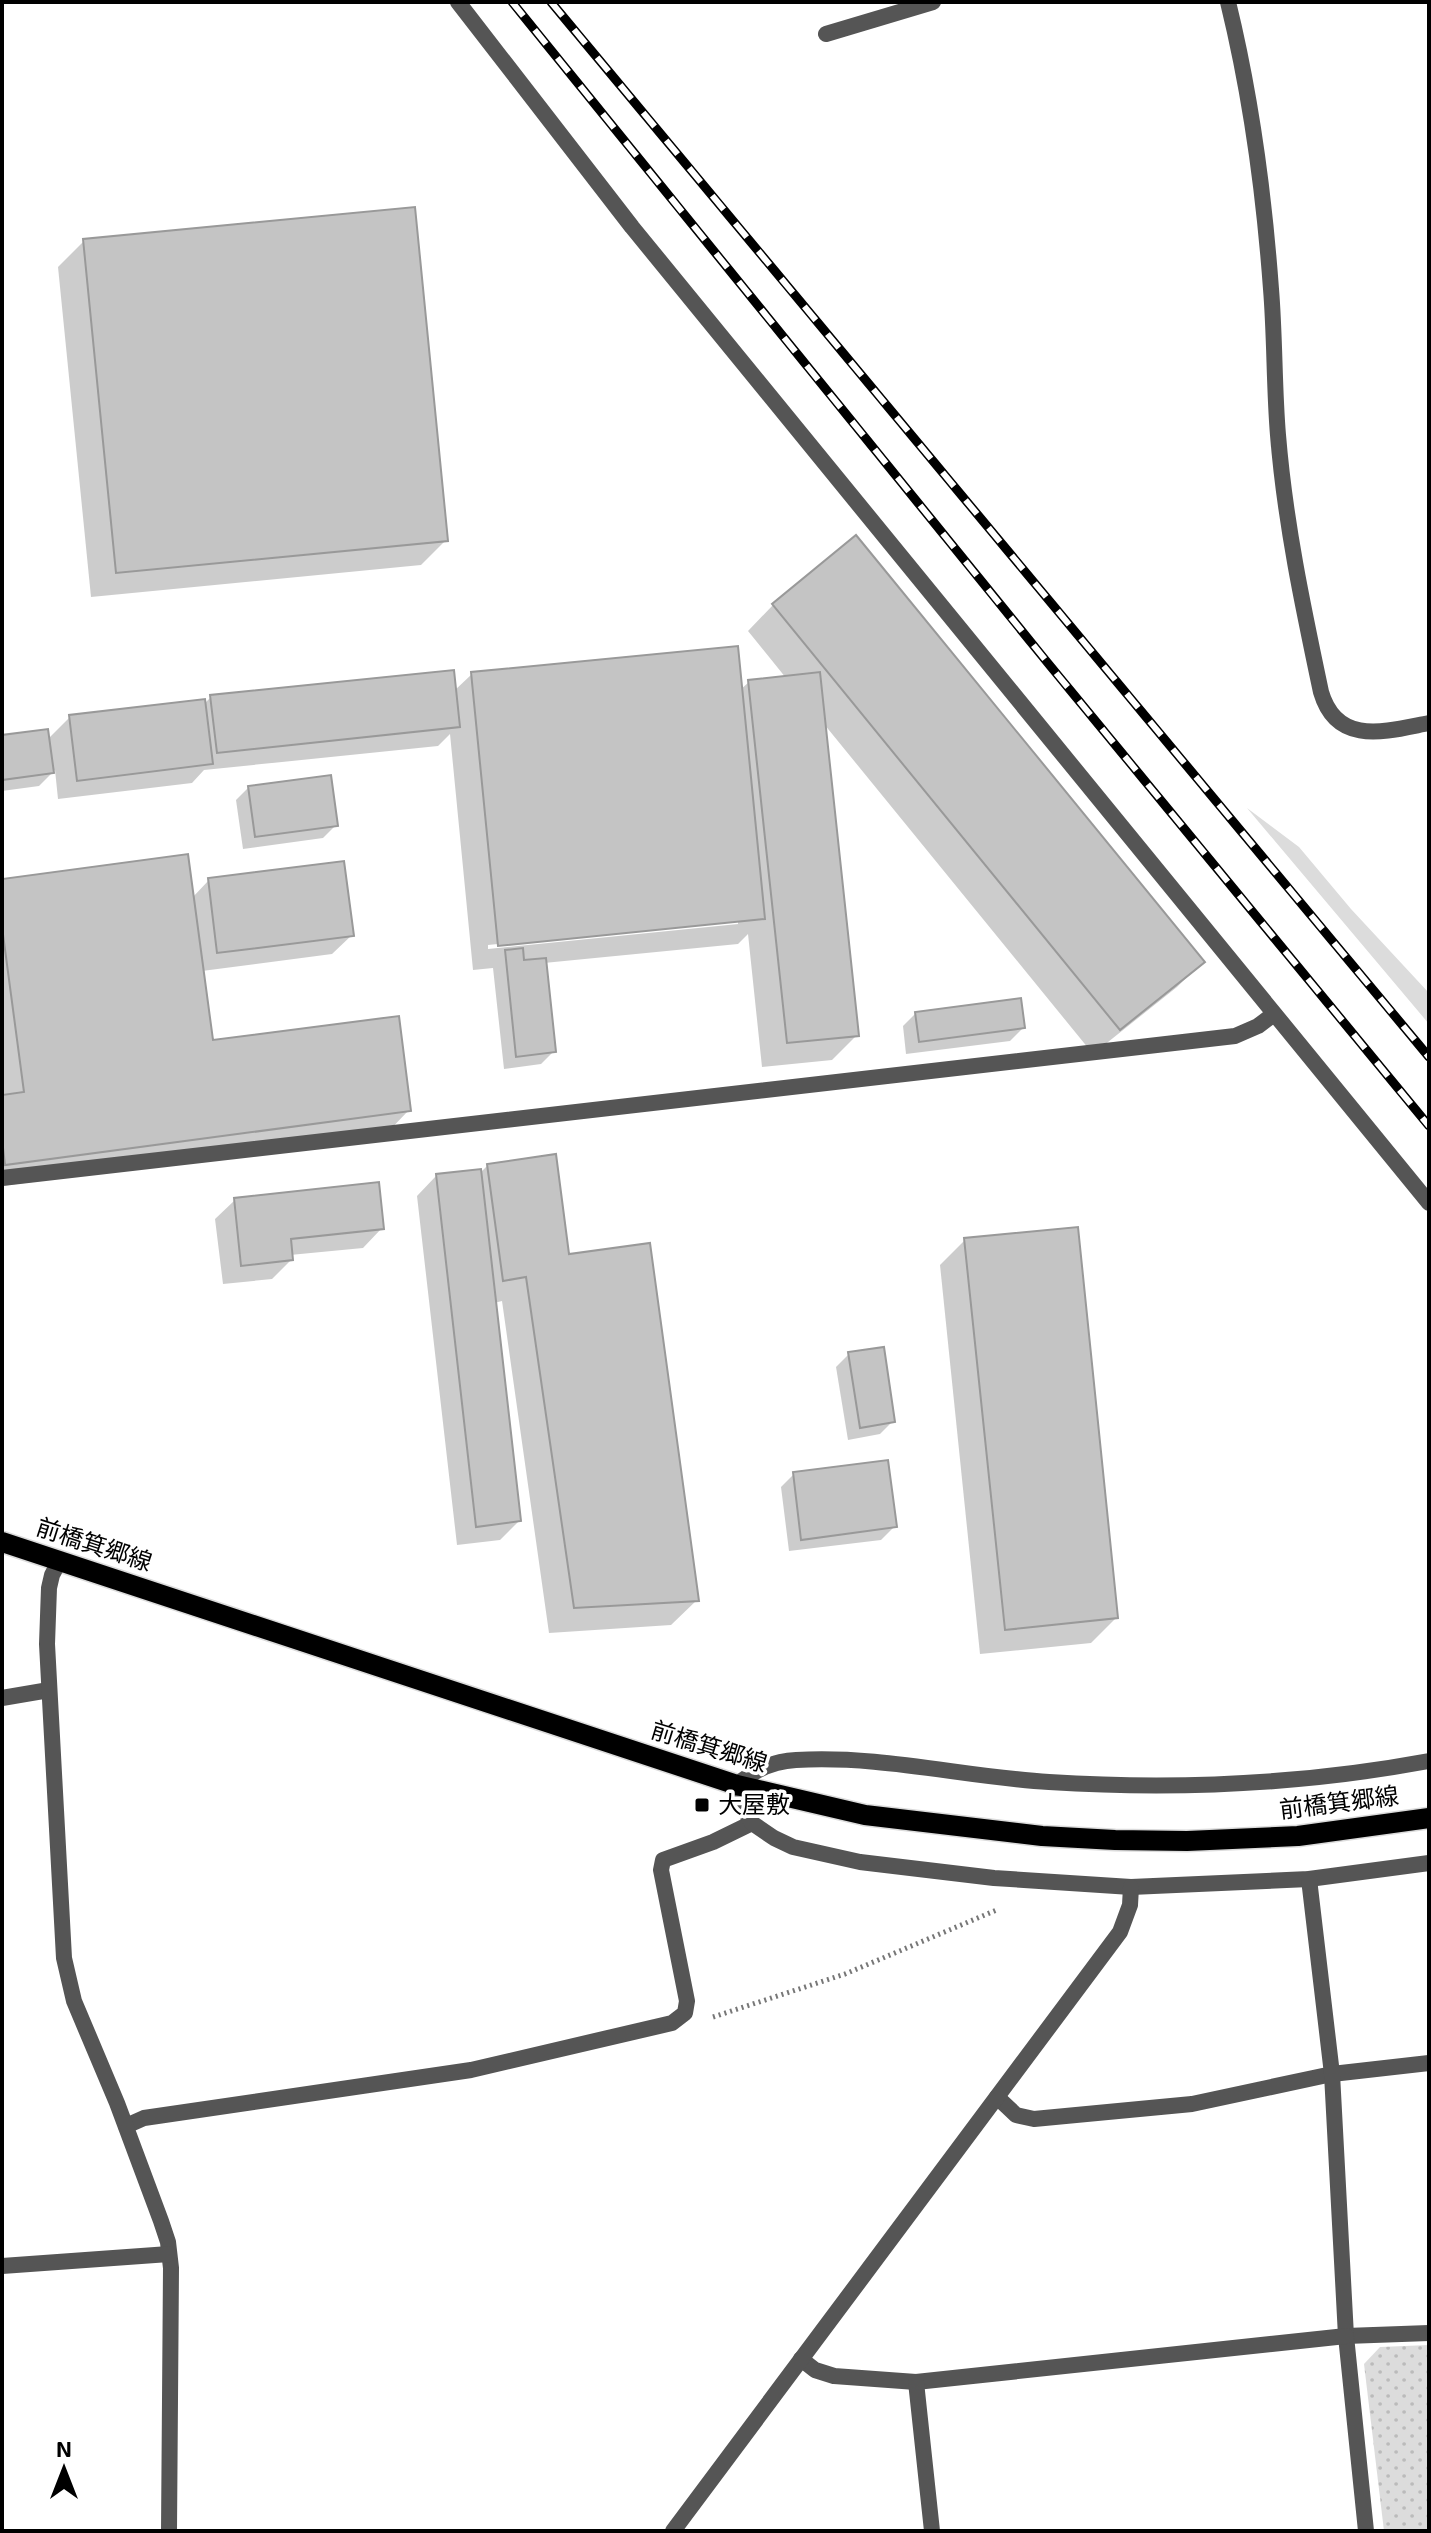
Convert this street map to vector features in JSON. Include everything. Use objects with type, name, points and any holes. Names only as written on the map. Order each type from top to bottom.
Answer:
[{"type":"main road","name":"前橋箕郷線","points":[[2,1542],[737,1785],[865,1815],[1042,1836],[1187,1841],[1298,1836],[1429,1818]]},
{"type":"street","points":[[458,2],[632,227],[1429,1203]]},
{"type":"street","points":[[826,34],[933,2]]},
{"type":"street","points":[[1228,2],[1248,95],[1265,216],[1272,293],[1278,434],[1287,515],[1325,707],[1334,718],[1353,729],[1375,732],[1429,723]]},
{"type":"street","points":[[2,1178],[1235,1036],[1258,1026],[1274,1014]]},
{"type":"street","points":[[60,1560],[49,1588],[47,1644],[64,1958],[74,2001],[126,2126],[161,2221],[169,2254],[169,2531]]},
{"type":"street","points":[[2,1698],[49,1690]]},
{"type":"street","points":[[1429,1761],[1317,1777],[1138,1785],[993,1778],[870,1760],[793,1760],[770,1764],[752,1772],[737,1785],[740,1803],[752,1823],[793,1847],[828,1856],[1018,1879],[1131,1887],[1309,1879],[1429,1863]]},
{"type":"street","points":[[126,2126],[144,2118],[471,2070],[672,2023],[685,2013],[687,2001],[661,1870],[663,1860],[713,1842],[752,1823]]},
{"type":"street","points":[[1309,1879],[1332,2074],[1346,2336],[1366,2531]]},
{"type":"street","points":[[673,2531],[1120,1932],[1130,1905],[1131,1887]]},
{"type":"street","points":[[997,2097],[1016,2115],[1034,2119],[1192,2104],[1332,2074],[1429,2063]]},
{"type":"street","points":[[2,2266],[169,2254]]},
{"type":"street","points":[[801,2359],[815,2370],[834,2376],[916,2382],[1346,2336],[1429,2333]]},
{"type":"street","points":[[916,2382],[932,2531]]},
{"type":"path","points":[[685,2013],[694,2019],[705,2019],[845,1974],[999,1909],[1015,1893],[1018,1879]]},
{"type":"shaded area","points":[[1247,808],[1299,847],[1429,993],[1429,1024]]},
{"type":"shaded area","points":[[1429,2345],[1429,2531],[1384,2531],[1364,2364],[1380,2347]]},
{"type":"building","points":[[415,207],[448,541],[116,573],[83,239]]},
{"type":"building","points":[[856,535],[1205,962],[1120,1030],[772,604]]},
{"type":"building","points":[[738,646],[765,919],[498,946],[471,672]]},
{"type":"building","points":[[454,670],[460,727],[217,753],[210,695]]},
{"type":"building","points":[[820,672],[859,1036],[787,1043],[748,680]]},
{"type":"building","points":[[205,699],[213,764],[77,781],[69,715]]},
{"type":"building","points":[[48,729],[54,773],[2,780],[2,735]]},
{"type":"building","points":[[331,775],[338,826],[255,837],[248,786]]},
{"type":"building","points":[[188,854],[213,1040],[399,1016],[411,1111],[5,1165],[2,1095],[24,1092],[2,927],[2,879]]},
{"type":"building","points":[[344,861],[354,936],[217,953],[208,878]]},
{"type":"building","points":[[523,948],[524,960],[546,958],[556,1052],[516,1057],[505,950]]},
{"type":"building","points":[[1021,998],[1025,1028],[919,1042],[915,1012]]},
{"type":"building","points":[[556,1154],[569,1254],[650,1243],[699,1601],[574,1608],[526,1277],[503,1281],[487,1164]]},
{"type":"building","points":[[481,1169],[521,1521],[476,1527],[436,1174]]},
{"type":"building","points":[[379,1182],[384,1229],[291,1239],[293,1260],[241,1266],[234,1198]]},
{"type":"building","points":[[1078,1227],[1118,1618],[1005,1630],[964,1238]]},
{"type":"building","points":[[884,1347],[895,1422],[860,1428],[848,1352]]},
{"type":"building","points":[[888,1460],[897,1527],[801,1540],[793,1472]]},
{"type":"railway","points":[[512,2],[1047,662],[1429,1126]]},
{"type":"railway","points":[[551,2],[1429,1057]]},
{"type":"place","name":"大屋敷","points":[[702,1805]]}]
